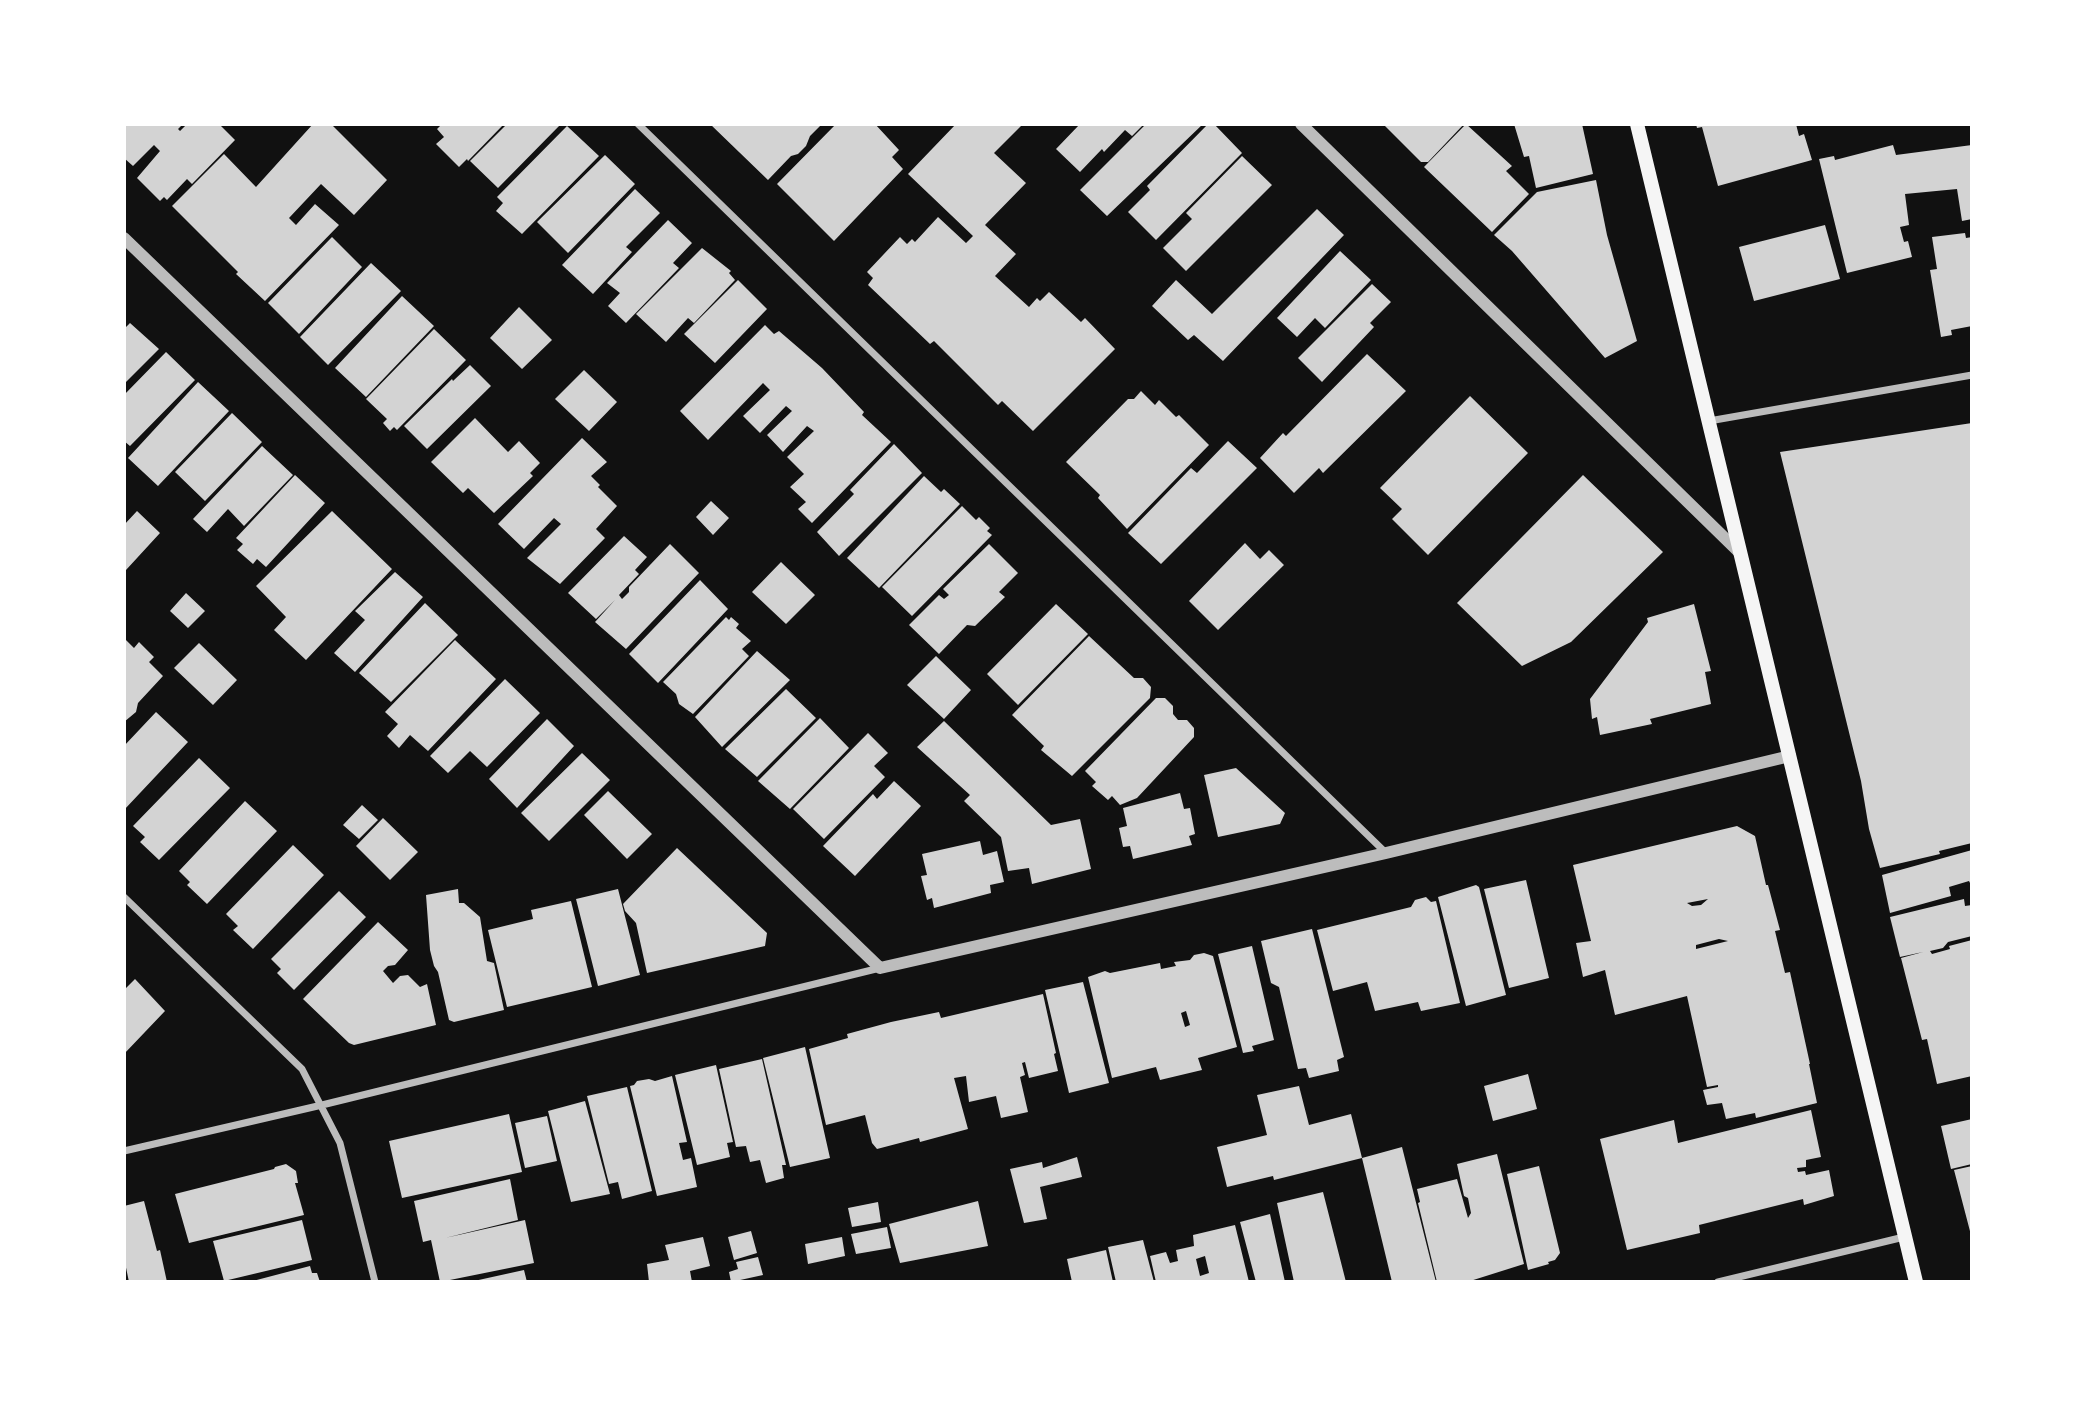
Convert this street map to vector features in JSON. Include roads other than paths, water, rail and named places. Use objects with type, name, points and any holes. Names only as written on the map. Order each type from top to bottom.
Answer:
[{"type":"main road","points":[[1637,124],[1916,1282]]},
{"type":"street","points":[[638,124],[1386,853]]},
{"type":"street","points":[[1301,124],[1738,551]]},
{"type":"street","points":[[124,237],[880,968]]},
{"type":"street","points":[[1709,421],[1972,375]]},
{"type":"street","points":[[124,1151],[880,968],[1386,853],[1790,756]]},
{"type":"street","points":[[124,897],[302,1069],[340,1143],[375,1282]]},
{"type":"street","points":[[1718,1282],[1904,1237]]}]
